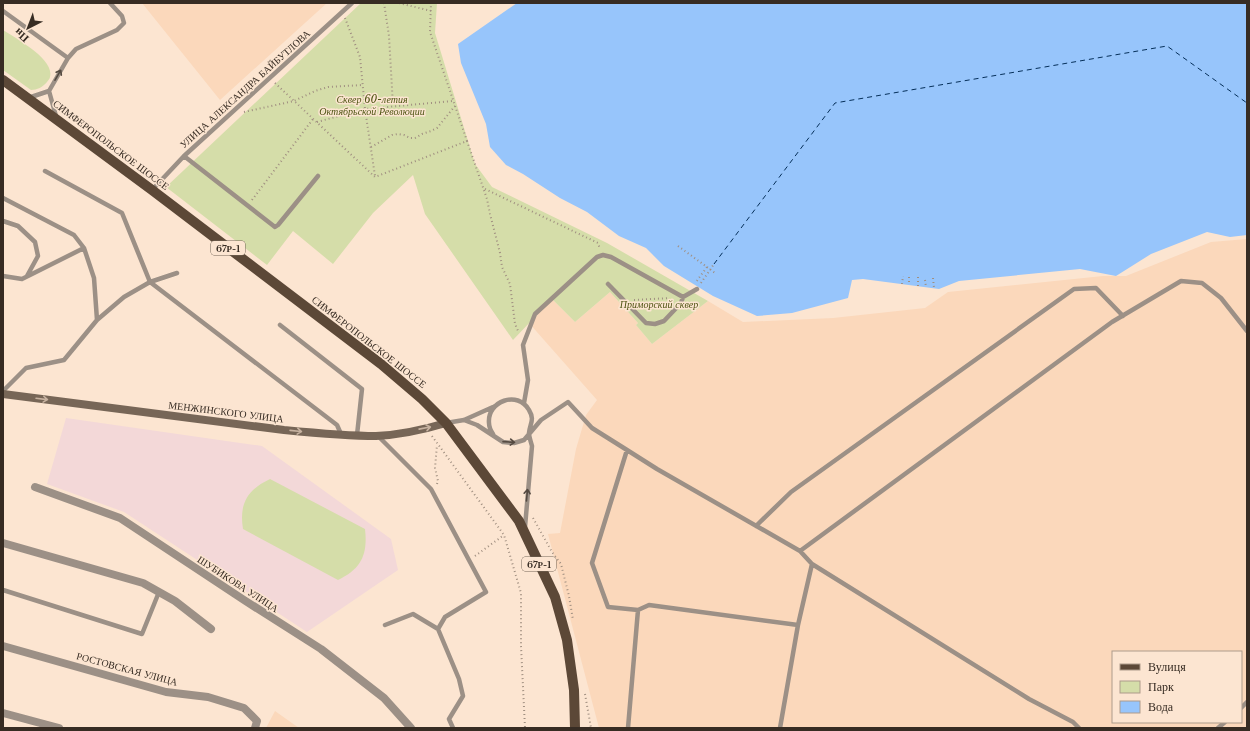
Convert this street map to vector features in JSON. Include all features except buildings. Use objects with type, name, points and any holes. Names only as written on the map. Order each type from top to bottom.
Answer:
[{"type":"main road","name":"СИМФЕРОПОЛЬСКОЕ ШОССЕ","points":[[3,80],[152,190],[381,364],[422,399],[446,424],[519,521],[555,597],[566,640],[574,690],[575,728]]},
{"type":"street","name":"МЕНЖИНСКОГО УЛИЦА","points":[[3,393],[284,430],[341,434],[378,436],[446,424]]},
{"type":"street","name":"ШУБИКОВА УЛИЦА","points":[[35,487],[120,518],[321,649],[384,698],[411,728]]},
{"type":"street","points":[[3,543],[143,583],[175,601],[211,629]]},
{"type":"street","name":"РОСТОВСКАЯ УЛИЦА","points":[[3,646],[166,692],[208,697],[244,708],[257,721],[255,728]]},
{"type":"street","points":[[3,713],[59,728]]},
{"type":"lane","points":[[28,98],[49,91],[68,58],[76,49],[117,30],[124,23],[122,16],[110,3]]},
{"type":"lane","name":"УЛИЦА АЛЕКСАНДРА БАЙБУТЛОВА","points":[[152,190],[184,156],[352,3]]},
{"type":"lane","points":[[3,11],[68,58]]},
{"type":"lane","points":[[49,91],[56,119]]},
{"type":"lane","points":[[184,156],[275,227],[318,176]]},
{"type":"lane","points":[[45,171],[122,213],[150,282],[336,425],[341,434]]},
{"type":"lane","points":[[3,198],[74,235],[84,248],[94,278],[97,320]]},
{"type":"lane","points":[[3,221],[18,226],[36,242],[38,256],[27,276]]},
{"type":"lane","points":[[3,276],[22,279],[84,248]]},
{"type":"lane","points":[[524,403],[528,380],[523,345],[535,314],[592,261],[603,256],[611,257],[683,297]]},
{"type":"lane","points":[[3,393],[26,368],[64,360],[97,320],[124,297],[150,282],[177,273]]},
{"type":"lane","points":[[800,552],[1112,322],[1181,281],[1202,283],[1221,298],[1247,331]]},
{"type":"lane","points":[[608,284],[646,323],[655,324],[664,321],[681,303],[683,297],[696,287]]},
{"type":"lane","points":[[756,526],[791,492],[1074,289],[1096,288],[1123,316]]},
{"type":"lane","points":[[280,325],[362,388],[356,435]]},
{"type":"lane","points":[[446,424],[464,420],[493,407],[504,400],[514,399],[524,403],[530,410],[533,419],[529,433],[532,446],[525,534]]},
{"type":"lane","points":[[464,420],[493,434],[503,442],[514,443],[524,440],[540,420],[568,402],[592,428],[656,469],[800,552],[812,564],[1029,699],[1072,722],[1078,728]]},
{"type":"lane","points":[[493,407],[489,415],[489,424],[493,434]]},
{"type":"lane","points":[[378,436],[431,489],[486,592],[445,617],[438,629]]},
{"type":"lane","points":[[627,450],[592,563],[608,607],[638,610],[649,605],[798,625]]},
{"type":"lane","points":[[780,728],[798,625],[812,564]]},
{"type":"lane","points":[[3,590],[142,634],[159,592]]},
{"type":"lane","points":[[628,728],[638,610]]},
{"type":"lane","points":[[385,625],[413,614],[438,629],[459,679],[463,696],[449,719],[453,728]]},
{"type":"path","points":[[384,3],[389,36],[393,106]]},
{"type":"path","points":[[399,3],[430,11]]},
{"type":"path","points":[[431,3],[430,32],[484,189],[502,267],[510,284],[515,324],[523,345]]},
{"type":"path","points":[[343,12],[360,57],[365,109],[375,177]]},
{"type":"path","points":[[270,78],[375,177]]},
{"type":"path","points":[[230,114],[294,101],[315,91],[328,87],[363,85]]},
{"type":"path","points":[[317,122],[365,109],[454,101]]},
{"type":"path","points":[[371,147],[392,134],[415,138],[437,128],[455,106]]},
{"type":"path","points":[[247,206],[313,119]]},
{"type":"path","points":[[375,177],[467,141]]},
{"type":"path","points":[[484,189],[598,243],[603,256]]},
{"type":"path","points":[[678,246],[715,272]]},
{"type":"path","points":[[696,287],[714,264]]},
{"type":"path","points":[[696,287],[707,267]]},
{"type":"path","points":[[902,284],[903,276]]},
{"type":"path","points":[[909,277],[909,285]]},
{"type":"path","points":[[918,277],[918,286]]},
{"type":"path","points":[[933,278],[934,288]]},
{"type":"path","points":[[925,280],[926,287]]},
{"type":"path","points":[[625,301],[683,297]]},
{"type":"path","points":[[427,428],[504,535],[521,593],[520,646],[525,728]]},
{"type":"path","points":[[435,495],[438,481],[435,468],[438,445]]},
{"type":"path","points":[[469,560],[504,535]]},
{"type":"shaded area","points":[[142,3],[327,3],[220,100]]},
{"type":"shaded area","points":[[1247,239],[1247,728],[599,728],[548,534],[560,533],[576,449],[586,415],[597,400],[529,323],[552,299],[575,322],[610,292],[638,323],[636,325],[652,344],[708,301],[743,322],[833,318],[925,308],[948,292],[1103,276],[1126,276],[1211,242]]},
{"type":"shaded area","points":[[66,418],[262,446],[391,539],[398,570],[307,632],[124,512],[47,484]]},
{"type":"shaded area","points":[[275,711],[299,728],[266,728]]},
{"type":"green space","name":"Сквер 60-летия Октябрьской Революции","points":[[361,3],[437,3],[435,33],[475,164],[492,187],[607,243],[708,301],[652,344],[636,325],[638,323],[610,292],[575,322],[552,299],[513,340],[425,214],[413,175],[373,213],[333,264],[293,231],[267,265],[166,187]]},
{"type":"green space","points":[[3,30],[33,50],[46,63],[50,70],[50,78],[42,87],[31,90],[3,70]]},
{"type":"green space","points":[[270,479],[365,529],[366,538],[364,554],[357,566],[352,571],[338,580],[243,529],[242,512],[246,499],[250,493],[262,483]]},
{"type":"water","points":[[517,3],[1247,3],[1247,235],[1230,237],[1207,232],[1151,254],[1116,276],[1080,269],[959,281],[939,289],[863,279],[852,280],[848,298],[792,313],[757,316],[713,296],[664,266],[646,248],[619,236],[587,212],[560,198],[506,165],[490,147],[486,124],[461,63],[458,44]]},
{"type":"ferry route","points":[[714,264],[835,103],[1167,46],[1247,103]]},
{"type":"park label","name":"Приморский сквер","points":[[659,304]]}]
